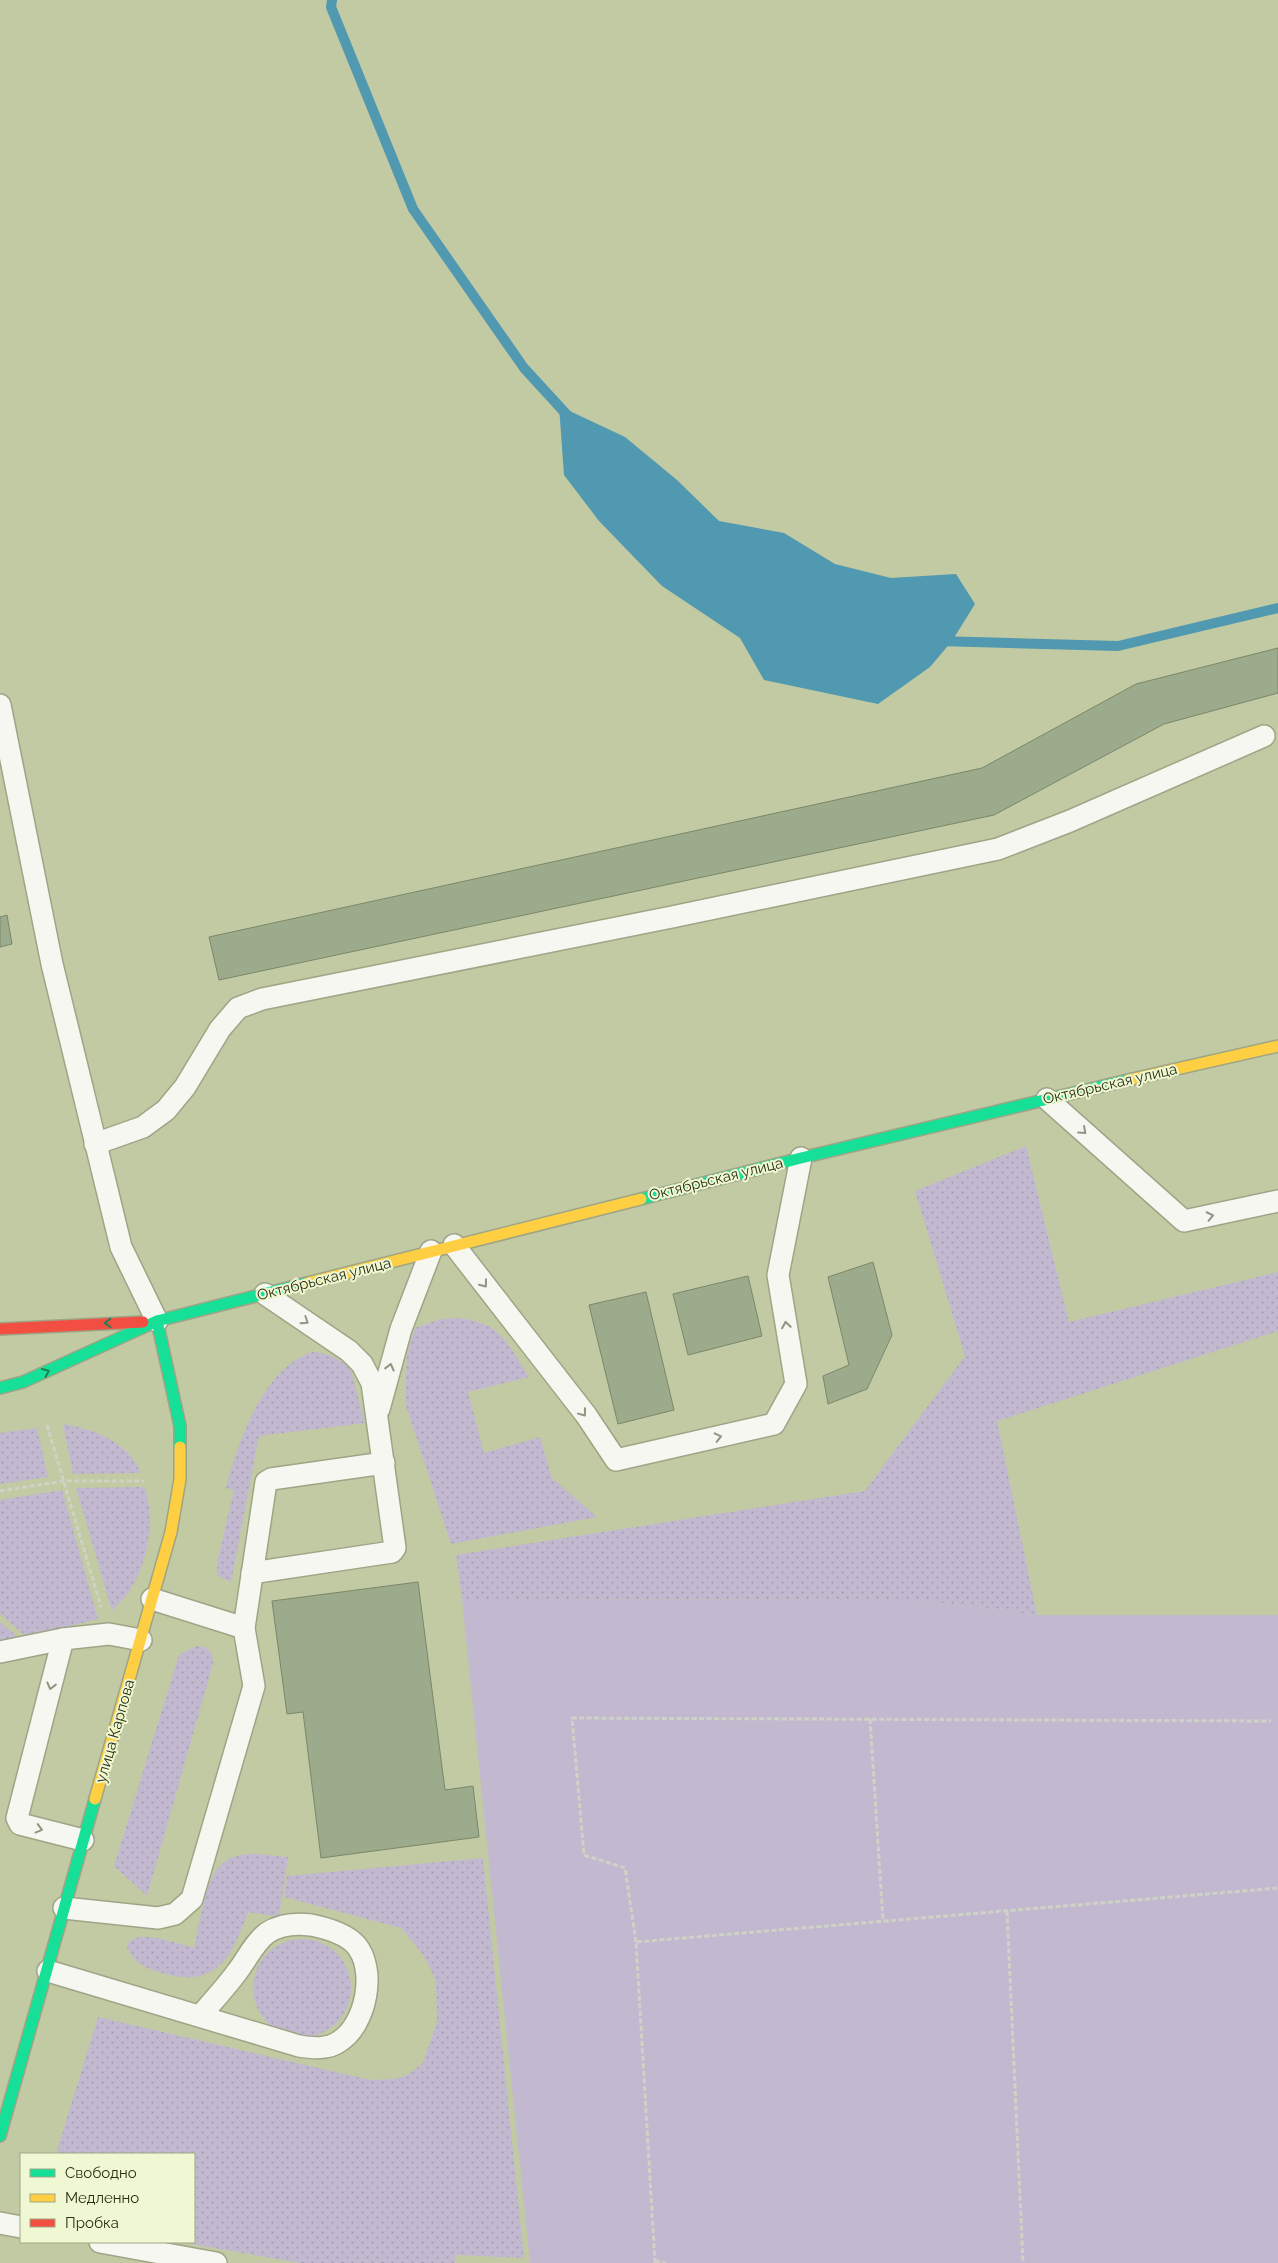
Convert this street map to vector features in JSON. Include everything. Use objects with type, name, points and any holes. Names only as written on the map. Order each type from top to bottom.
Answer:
[{"type":"main road","name":"Октябрьская улица","points":[[0,1388],[22,1382],[157,1321],[801,1158],[1047,1098],[1278,1046]]},
{"type":"main road","name":"Октябрьская улица","points":[[0,1329],[157,1321]]},
{"type":"main road","name":"улица Карпова","points":[[0,2136],[171,1532],[180,1479],[180,1426],[157,1321]]},
{"type":"lane","points":[[0,705],[52,964],[121,1247],[157,1321]]},
{"type":"lane","points":[[95,1144],[142,1127],[166,1110],[185,1087],[226,1022],[238,1008],[262,999],[672,917],[998,849],[1070,821],[1264,736]]},
{"type":"lane","points":[[1047,1098],[1184,1221],[1278,1201]]},
{"type":"lane","points":[[454,1245],[586,1415],[616,1460],[774,1424],[796,1384],[778,1275],[801,1158]]},
{"type":"lane","points":[[378,1414],[401,1329],[430,1251]]},
{"type":"lane","points":[[252,1573],[393,1551],[395,1548],[378,1414],[372,1383],[357,1358],[265,1294]]},
{"type":"lane","points":[[64,1908],[158,1918],[174,1914],[192,1899],[254,1686],[244,1628],[265,1484],[268,1479],[384,1463]]},
{"type":"lane","points":[[152,1599],[244,1628]]},
{"type":"lane","points":[[0,1652],[63,1639],[109,1634],[141,1640]]},
{"type":"lane","points":[[63,1639],[17,1818],[20,1824],[83,1840]]},
{"type":"lane","points":[[48,1971],[299,2046],[318,2048],[340,2041],[353,2027],[362,2007],[367,1984],[362,1954],[344,1936],[330,1930],[299,1924],[283,1926],[269,1932],[259,1940],[238,1972],[200,2016]]},
{"type":"lane","points":[[0,2224],[20,2227]]},
{"type":"lane","points":[[106,2243],[216,2263]]},
{"type":"path","points":[[47,1425],[109,1634]]},
{"type":"path","points":[[0,1491],[64,1481],[144,1481]]},
{"type":"path","points":[[666,2263],[655,2262],[636,1942],[625,1868],[584,1855],[572,1718],[1271,1721]]},
{"type":"path","points":[[870,1719],[883,1921]]},
{"type":"path","points":[[636,1942],[1278,1888]]},
{"type":"path","points":[[1007,1911],[1023,2263]]},
{"type":"shaded area","points":[[1026,1146],[1069,1322],[1278,1272],[1278,1331],[997,1421],[1037,1615],[921,1600],[462,1599],[456,1555],[865,1491],[965,1356],[915,1191]]},
{"type":"shaded area","points":[[441,1319],[471,1320],[493,1329],[508,1344],[529,1377],[468,1392],[484,1453],[540,1437],[552,1478],[597,1517],[451,1544],[405,1403],[407,1355],[415,1328]]},
{"type":"shaded area","points":[[313,1352],[334,1357],[351,1371],[365,1423],[259,1436],[231,1582],[218,1576],[217,1563],[234,1490],[226,1488],[237,1450],[255,1409],[266,1390],[280,1373],[295,1360]]},
{"type":"shaded area","points":[[63,1424],[86,1429],[119,1445],[128,1453],[141,1473],[73,1474]]},
{"type":"shaded area","points":[[37,1428],[48,1477],[0,1484],[0,1433]]},
{"type":"shaded area","points":[[144,1487],[148,1499],[150,1525],[146,1551],[138,1576],[132,1587],[112,1611],[76,1488]]},
{"type":"shaded area","points":[[62,1490],[98,1619],[27,1637],[0,1614],[0,1500]]},
{"type":"shaded area","points":[[462,1599],[921,1600],[1037,1615],[1278,1615],[1278,2263],[530,2263]]},
{"type":"shaded area","points":[[0,1622],[20,1639],[0,1644]]},
{"type":"shaded area","points":[[196,1646],[204,1647],[212,1653],[213,1664],[147,1896],[114,1866],[179,1655]]},
{"type":"shaded area","points":[[257,1854],[288,1857],[279,1917],[248,1912],[228,1956],[209,1973],[196,1977],[181,1977],[162,1973],[141,1965],[133,1958],[127,1947],[130,1941],[137,1938],[156,1938],[194,1948],[207,1890],[217,1870],[230,1858]]},
{"type":"shaded area","points":[[483,1858],[524,2258],[456,2255],[455,2263],[300,2263],[185,2243],[195,2243],[195,2153],[56,2153],[98,2017],[370,2080],[394,2079],[408,2075],[423,2063],[437,2022],[436,1981],[421,1952],[401,1928],[284,1897],[287,1876]]},
{"type":"shaded area","points":[[302,1939],[321,1943],[336,1954],[347,1969],[351,1988],[347,2007],[336,2022],[321,2033],[302,2037],[283,2033],[268,2022],[257,2007],[253,1988],[257,1969],[268,1954],[283,1943]]},
{"type":"water","points":[[559,406],[625,437],[677,480],[719,521],[784,533],[835,564],[891,578],[956,574],[975,604],[952,641],[930,667],[878,704],[764,680],[740,638],[662,586],[599,521],[564,475]]},
{"type":"building","points":[[1278,648],[1278,693],[1164,724],[994,815],[219,980],[209,937],[982,768],[1136,684]]},
{"type":"building","points":[[7,915],[12,944],[0,947],[0,917]]},
{"type":"building","points":[[873,1262],[892,1335],[867,1389],[828,1404],[823,1376],[849,1365],[828,1277]]},
{"type":"building","points":[[748,1276],[762,1336],[688,1355],[673,1294]]},
{"type":"building","points":[[646,1292],[674,1410],[618,1424],[589,1305]]},
{"type":"building","points":[[418,1582],[445,1790],[473,1786],[479,1837],[321,1858],[303,1712],[287,1714],[272,1601]]},
{"type":"waterway","points":[[332,0],[331,7],[413,209],[524,368],[568,416]]},
{"type":"waterway","points":[[938,641],[1118,646],[1278,608]]},
{"type":"traffic: fast","points":[[641,1199],[801,1158],[1128,1080]]},
{"type":"traffic: fast","points":[[0,1388],[23,1382],[157,1321],[307,1283]]},
{"type":"traffic: fast","points":[[157,1321],[180,1426],[180,1447]]},
{"type":"traffic: fast","points":[[0,2136],[95,1799]]},
{"type":"traffic: slow","points":[[1128,1080],[1278,1046]]},
{"type":"traffic: slow","points":[[307,1283],[641,1199]]},
{"type":"traffic: slow","points":[[95,1799],[171,1532],[180,1479],[180,1447]]},
{"type":"traffic: jam","points":[[0,1329],[143,1322]]}]
